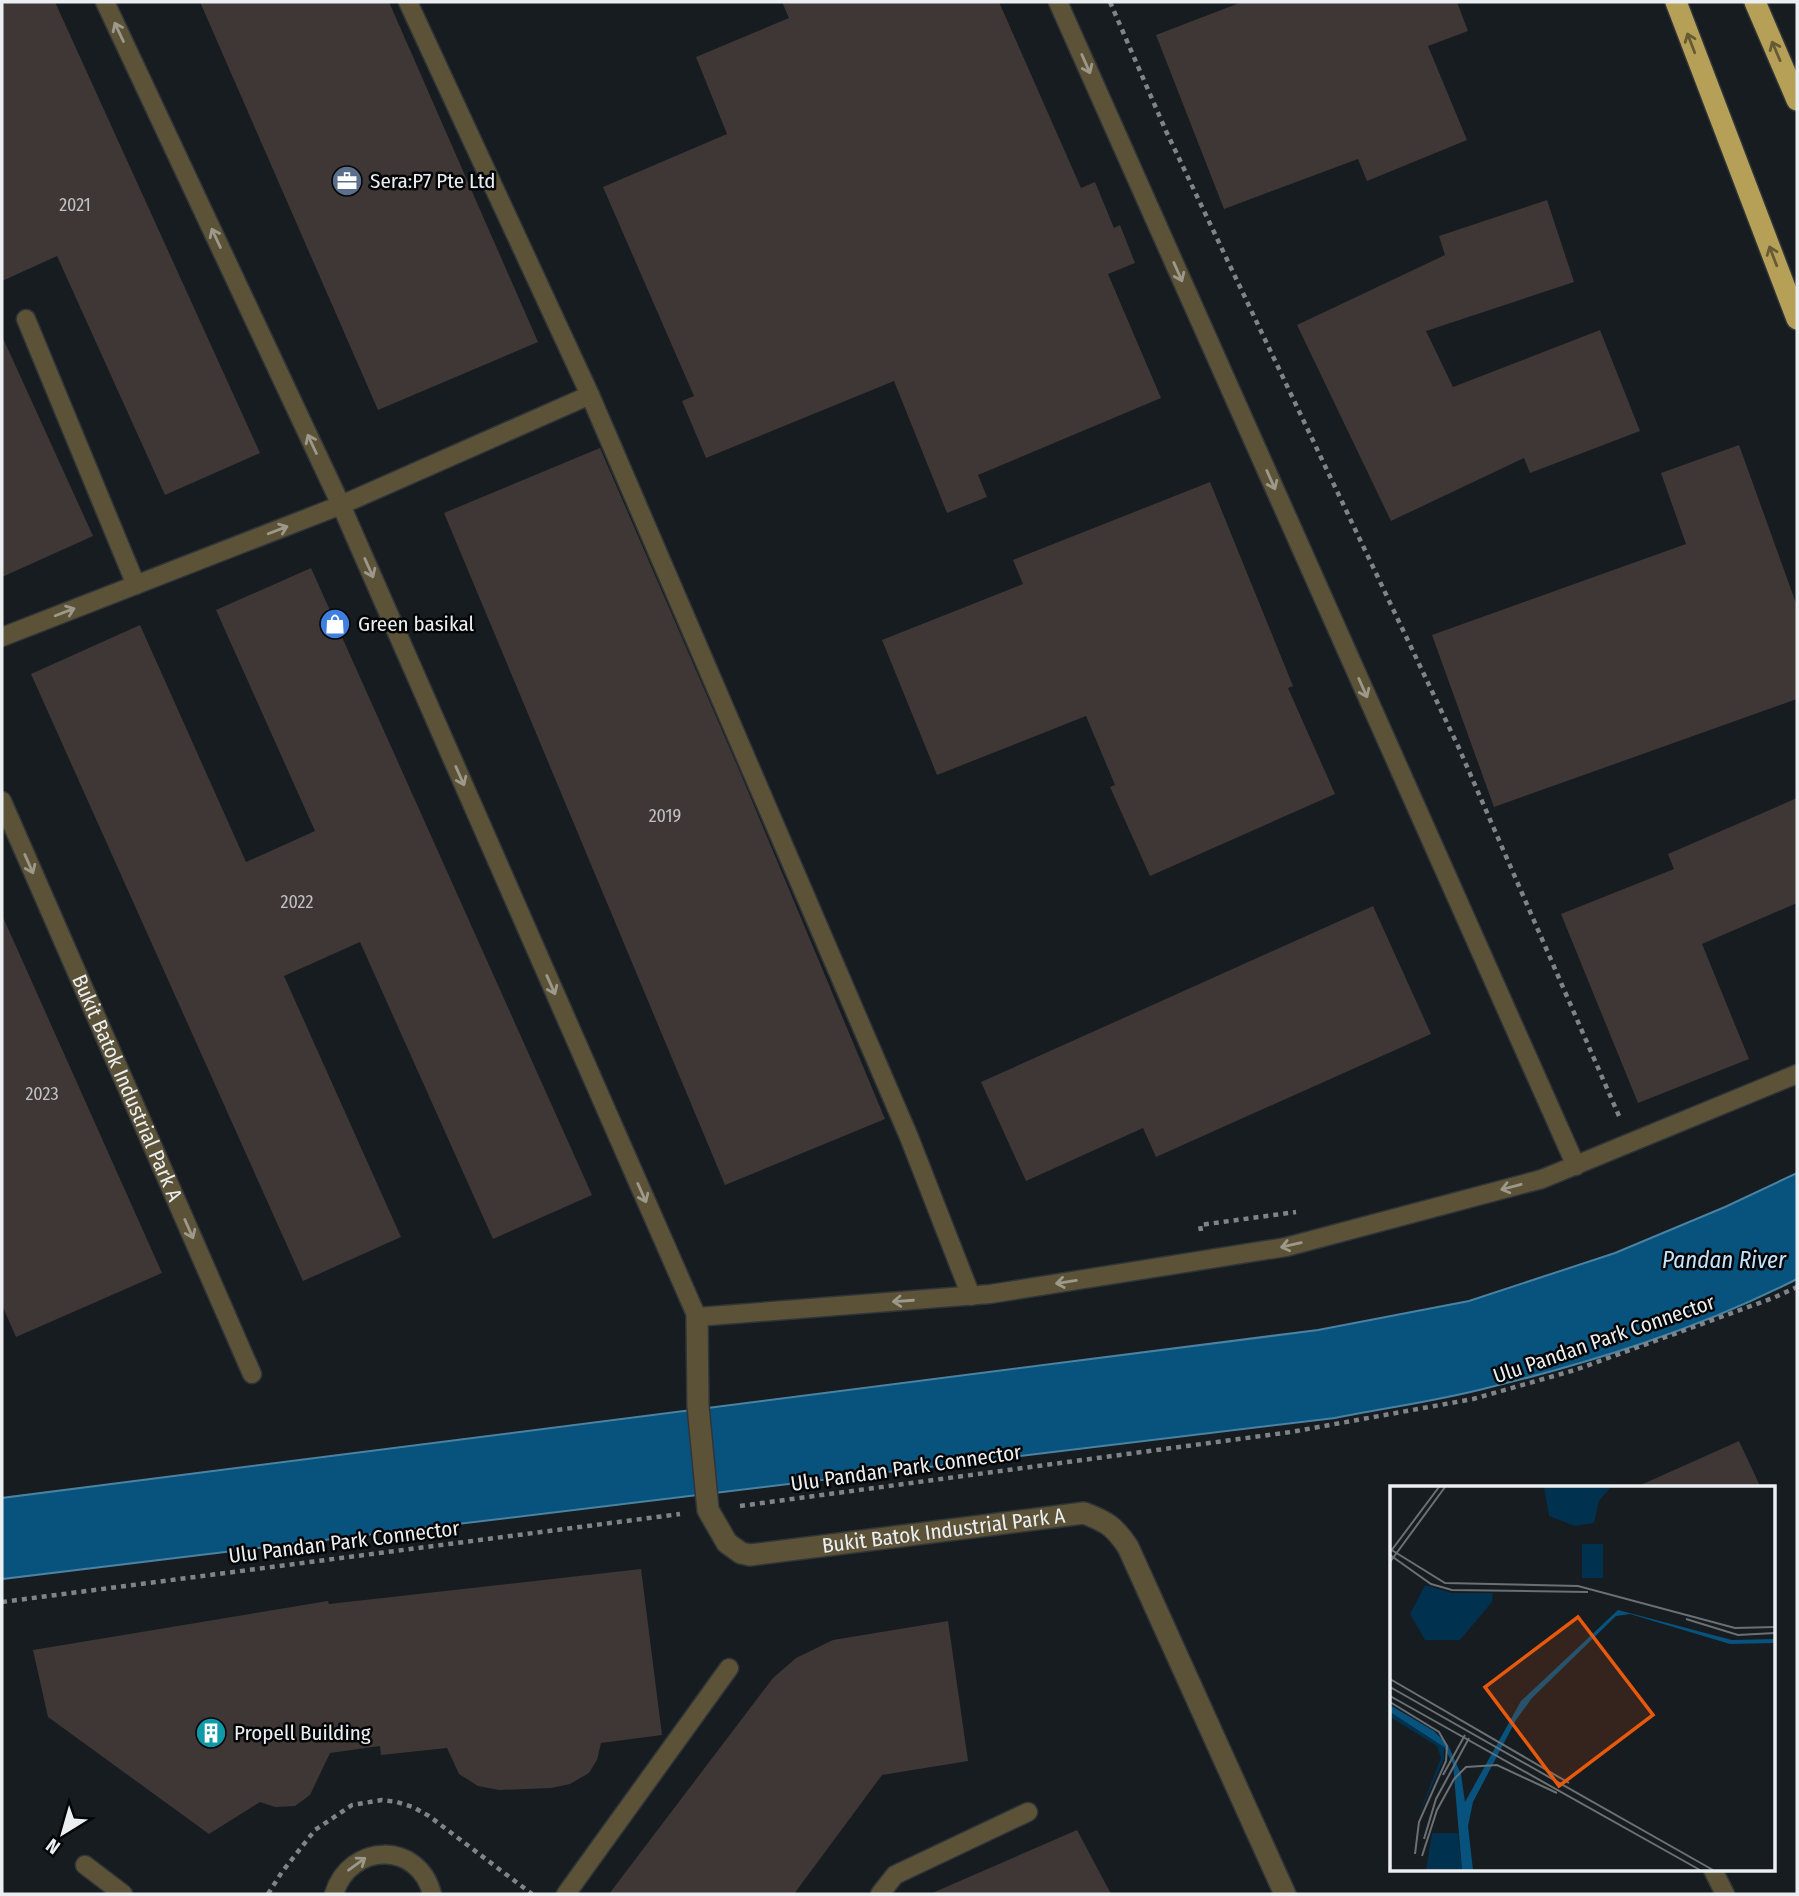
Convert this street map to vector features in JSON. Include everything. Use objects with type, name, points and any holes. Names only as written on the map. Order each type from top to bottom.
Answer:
[{"type":"highway","points":[[1676,2],[1797,319]]},
{"type":"highway","points":[[1755,2],[1797,100]]},
{"type":"street","name":"Bukit Batok Industrial Park A","points":[[697,1317],[698,1406],[708,1504],[727,1543],[733,1549],[750,1555],[1084,1513],[1102,1520],[1117,1531],[1128,1546],[1285,1894]]},
{"type":"lane","points":[[105,2],[341,505],[697,1317],[971,1296],[1286,1247],[1542,1179],[1797,1074]]},
{"type":"lane","points":[[408,2],[590,394],[909,1137],[971,1296]]},
{"type":"lane","points":[[1058,2],[1576,1166]]},
{"type":"lane","points":[[26,319],[136,584]]},
{"type":"lane","points":[[2,637],[341,505],[590,394]]},
{"type":"lane","name":"Bukit Batok Industrial Park A","points":[[2,801],[252,1374]]},
{"type":"lane","points":[[566,1894],[729,1668]]},
{"type":"lane","points":[[880,1894],[895,1875],[1028,1812]]},
{"type":"lane","points":[[334,1894],[338,1883],[351,1866],[366,1857],[383,1854],[410,1862],[423,1873],[430,1884],[432,1894]]},
{"type":"lane","points":[[85,1865],[124,1894]]},
{"type":"lane","points":[[1714,1871],[1725,1894]]},
{"type":"path","points":[[1110,2],[1166,131],[1458,746],[1631,1143]]},
{"type":"path","points":[[1204,1260],[1200,1225],[1304,1210]]},
{"type":"path","name":"Ulu Pandan Park Connector","points":[[2,1602],[708,1504],[1291,1432],[1473,1399],[1575,1370],[1797,1287]]},
{"type":"water","name":"Pandan River","points":[[1797,1173],[1797,1279],[1684,1329],[1566,1367],[1468,1393],[1335,1418],[2,1579],[2,1498],[1318,1330],[1469,1301],[1615,1253],[1725,1207]]},
{"type":"building","points":[[2,2],[55,2],[260,453],[165,495],[57,256],[2,281]]},
{"type":"building","points":[[200,2],[389,2],[538,342],[378,410]]},
{"type":"building","points":[[782,2],[999,2],[1081,188],[1095,182],[1114,228],[1120,225],[1135,263],[1108,274],[1161,398],[978,475],[987,497],[947,513],[894,381],[706,458],[682,401],[694,396],[603,187],[727,134],[696,57],[789,18]]},
{"type":"building","points":[[1242,2],[1457,2],[1468,31],[1428,46],[1467,140],[1367,181],[1358,159],[1224,209],[1156,35]]},
{"type":"building","points":[[1547,200],[1574,282],[1426,331],[1453,387],[1600,330],[1640,431],[1530,473],[1524,458],[1391,521],[1297,325],[1445,255],[1439,236]]},
{"type":"building","points":[[2,336],[93,536],[2,577]]},
{"type":"building","points":[[1739,445],[1797,606],[1797,699],[1494,807],[1432,635],[1686,544],[1661,473]]},
{"type":"building","points":[[600,448],[740,772],[885,1119],[725,1185],[444,513]]},
{"type":"building","points":[[1210,482],[1293,686],[1288,688],[1335,794],[1150,876],[1110,787],[1115,785],[1086,716],[937,775],[882,640],[1023,584],[1013,560]]},
{"type":"building","points":[[311,568],[592,1195],[493,1239],[360,942],[284,976],[401,1237],[303,1281],[31,674],[140,625],[246,862],[315,831],[216,610]]},
{"type":"building","points":[[1797,798],[1797,903],[1702,944],[1749,1059],[1638,1103],[1561,914],[1674,869],[1668,854]]},
{"type":"building","points":[[1373,906],[1431,1034],[1156,1157],[1143,1128],[1026,1181],[981,1082]]},
{"type":"building","points":[[2,915],[162,1273],[16,1337],[2,1305]]},
{"type":"building","points":[[1739,1441],[1760,1486],[1638,1486]]},
{"type":"building","points":[[641,1569],[662,1735],[601,1743],[597,1760],[589,1773],[570,1784],[551,1788],[499,1790],[478,1786],[459,1774],[447,1748],[381,1755],[380,1746],[330,1753],[310,1795],[295,1806],[275,1807],[260,1802],[209,1834],[48,1717],[33,1650],[328,1601],[329,1604]]},
{"type":"building","points":[[948,1621],[968,1761],[882,1775],[794,1894],[609,1894],[773,1678],[796,1658],[833,1640]]},
{"type":"building","points":[[1077,1830],[1111,1894],[930,1894]]},
{"type":"place","name":"Sera:P7 Pte Ltd","points":[[347,181]]},
{"type":"place","name":"Green basikal","points":[[335,624]]},
{"type":"place","name":"Propell Building","points":[[211,1733]]}]
